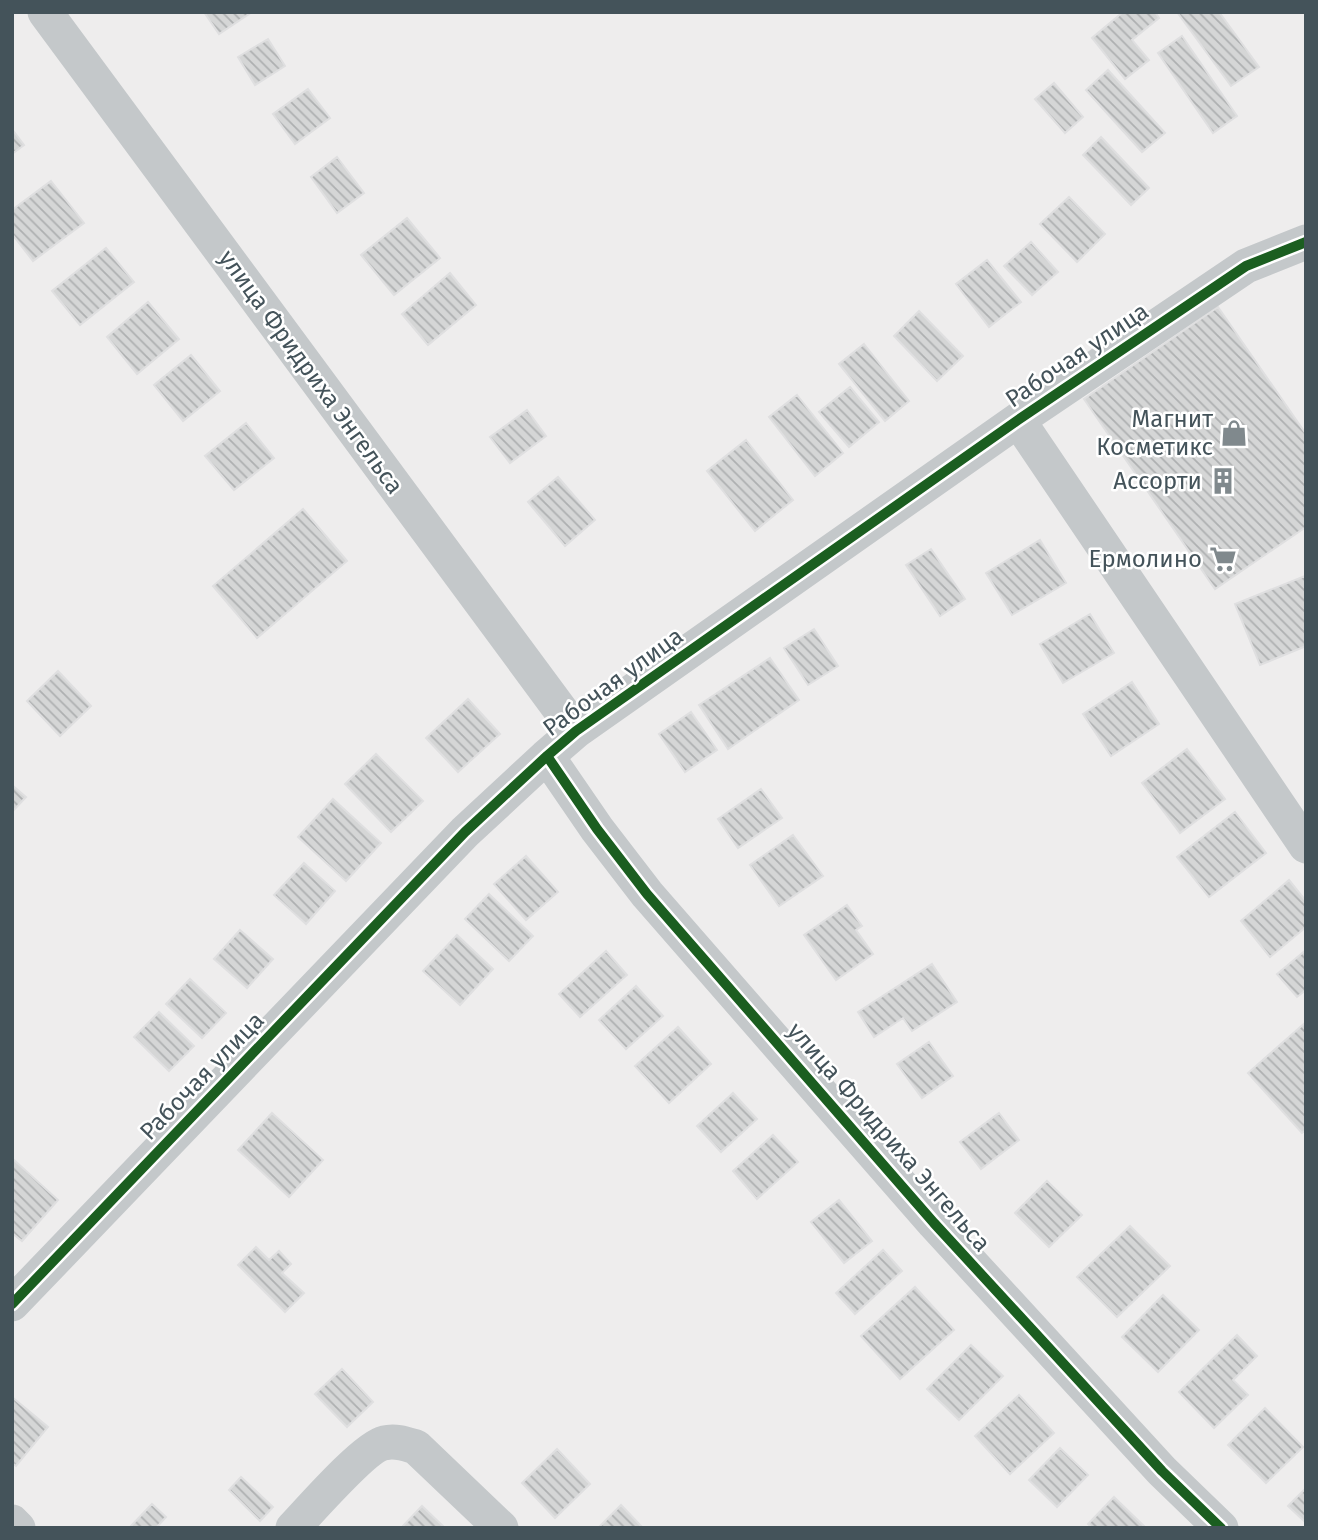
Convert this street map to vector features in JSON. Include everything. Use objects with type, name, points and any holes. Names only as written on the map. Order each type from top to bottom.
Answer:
[{"type":"street","name":"улица Фридриха Энгельса","points":[[45,12],[576,731]]},
{"type":"street","name":"Рабочая улица","points":[[12,1304],[455,842],[576,731],[1018,420],[1246,266],[1306,242]]},
{"type":"street","points":[[1018,420],[1306,846]]},
{"type":"street","name":"улица Фридриха Энгельса","points":[[547,756],[597,829],[647,894],[934,1223],[1163,1471],[1221,1528]]},
{"type":"street","points":[[293,1528],[359,1459],[382,1443],[399,1442],[416,1447],[501,1528]]},
{"type":"street","points":[[12,1522],[18,1528]]},
{"type":"building","points":[[204,12],[252,12],[219,34]]},
{"type":"building","points":[[1123,12],[1155,12],[1159,18],[1132,40],[1149,60],[1125,79],[1092,38]]},
{"type":"building","points":[[1177,12],[1219,12],[1259,67],[1231,86]]},
{"type":"building","points":[[1182,36],[1237,116],[1213,133],[1158,53]]},
{"type":"building","points":[[268,39],[285,66],[255,85],[238,57]]},
{"type":"building","points":[[1108,70],[1165,133],[1142,152],[1086,90]]},
{"type":"building","points":[[1054,83],[1083,117],[1065,133],[1035,99]]},
{"type":"building","points":[[308,89],[330,118],[295,144],[273,114]]},
{"type":"building","points":[[12,129],[24,145],[12,154]]},
{"type":"building","points":[[1101,137],[1149,188],[1131,205],[1083,155]]},
{"type":"building","points":[[337,157],[364,193],[337,213],[311,177]]},
{"type":"building","points":[[51,181],[84,223],[33,261],[12,234],[12,210]]},
{"type":"building","points":[[1069,197],[1105,234],[1077,262],[1040,224]]},
{"type":"building","points":[[407,218],[440,258],[394,295],[361,255]]},
{"type":"building","points":[[1031,242],[1058,272],[1032,295],[1004,266]]},
{"type":"building","points":[[106,248],[134,282],[80,325],[52,291]]},
{"type":"building","points":[[987,260],[1021,302],[989,327],[956,284]]},
{"type":"building","points":[[450,273],[476,305],[428,345],[402,314]]},
{"type":"building","points":[[148,302],[179,339],[137,374],[107,337]]},
{"type":"building","name":"Ассорти","points":[[1218,307],[1306,434],[1306,527],[1215,589],[1084,399]]},
{"type":"building","points":[[919,311],[963,356],[937,381],[894,336]]},
{"type":"building","points":[[864,344],[909,401],[885,421],[839,364]]},
{"type":"building","points":[[191,355],[220,391],[183,421],[154,385]]},
{"type":"building","points":[[850,387],[879,422],[849,447],[819,412]]},
{"type":"building","points":[[797,395],[843,453],[815,476],[769,417]]},
{"type":"building","points":[[527,410],[546,436],[510,463],[490,437]]},
{"type":"building","points":[[246,423],[274,458],[234,490],[205,456]]},
{"type":"building","points":[[746,440],[793,500],[755,531],[707,471]]},
{"type":"building","points":[[558,477],[595,520],[565,546],[528,502]]},
{"type":"building","points":[[303,509],[347,561],[257,638],[213,586]]},
{"type":"building","points":[[1040,540],[1066,583],[1012,615],[986,573]]},
{"type":"building","points":[[931,549],[965,599],[940,616],[906,565]]},
{"type":"building","points":[[1305,576],[1306,646],[1260,665],[1235,604]]},
{"type":"building","points":[[1090,614],[1114,653],[1063,683],[1040,644]]},
{"type":"building","points":[[814,629],[838,666],[808,685],[784,648]]},
{"type":"building","points":[[770,658],[799,700],[728,749],[699,705]]},
{"type":"building","points":[[58,671],[91,706],[60,736],[27,701]]},
{"type":"building","points":[[1132,682],[1159,724],[1111,756],[1083,714]]},
{"type":"building","points":[[468,699],[500,734],[458,772],[426,738]]},
{"type":"building","points":[[691,712],[717,750],[685,772],[659,734]]},
{"type":"building","points":[[1187,749],[1225,799],[1180,833],[1142,783]]},
{"type":"building","points":[[376,754],[423,801],[391,832],[345,784]]},
{"type":"building","points":[[12,785],[26,797],[12,812]]},
{"type":"building","points":[[761,789],[782,818],[738,848],[718,819]]},
{"type":"building","points":[[333,799],[381,843],[346,881],[298,837]]},
{"type":"building","points":[[1235,812],[1266,853],[1209,897],[1177,857]]},
{"type":"building","points":[[793,835],[823,876],[779,906],[750,865]]},
{"type":"building","points":[[526,856],[558,892],[526,920],[494,884]]},
{"type":"building","points":[[304,863],[335,891],[306,924],[274,895]]},
{"type":"building","points":[[1289,880],[1306,901],[1306,927],[1270,957],[1241,921]]},
{"type":"building","points":[[489,894],[533,936],[509,961],[465,919]]},
{"type":"building","points":[[847,905],[862,926],[856,930],[873,954],[836,980],[804,935]]},
{"type":"building","points":[[240,930],[273,959],[247,988],[214,959]]},
{"type":"building","points":[[457,935],[493,969],[460,1005],[423,971]]},
{"type":"building","points":[[1306,950],[1306,990],[1297,997],[1277,974]]},
{"type":"building","points":[[606,951],[627,975],[580,1017],[559,994]]},
{"type":"building","points":[[932,964],[957,1002],[912,1031],[903,1018],[874,1037],[858,1012]]},
{"type":"building","points":[[190,979],[226,1013],[202,1038],[166,1004]]},
{"type":"building","points":[[636,986],[663,1016],[626,1049],[599,1020]]},
{"type":"building","points":[[159,1012],[194,1046],[169,1071],[134,1037]]},
{"type":"building","points":[[1306,1022],[1306,1130],[1302,1133],[1248,1073]]},
{"type":"building","points":[[678,1027],[711,1064],[669,1103],[635,1066]]},
{"type":"building","points":[[929,1042],[953,1076],[922,1098],[897,1064]]},
{"type":"building","points":[[733,1093],[757,1119],[721,1152],[697,1126]]},
{"type":"building","points":[[272,1113],[323,1160],[289,1197],[238,1150]]},
{"type":"building","points":[[999,1113],[1019,1140],[981,1169],[960,1142]]},
{"type":"building","points":[[773,1135],[798,1162],[757,1199],[733,1171]]},
{"type":"building","points":[[14,1160],[58,1200],[22,1241],[12,1233]]},
{"type":"building","points":[[1047,1181],[1082,1215],[1049,1247],[1015,1213]]},
{"type":"building","points":[[839,1200],[872,1241],[844,1263],[811,1222]]},
{"type":"building","points":[[1130,1226],[1170,1266],[1117,1317],[1077,1277]]},
{"type":"building","points":[[256,1247],[269,1260],[279,1251],[291,1264],[282,1273],[304,1293],[285,1312],[238,1265]]},
{"type":"building","points":[[883,1250],[902,1271],[855,1314],[836,1293]]},
{"type":"building","points":[[915,1287],[954,1330],[900,1379],[861,1336]]},
{"type":"building","points":[[1163,1295],[1199,1330],[1158,1372],[1122,1337]]},
{"type":"building","points":[[1237,1335],[1257,1356],[1233,1380],[1248,1395],[1214,1428],[1179,1392]]},
{"type":"building","points":[[971,1345],[1003,1376],[959,1420],[927,1389]]},
{"type":"building","points":[[342,1369],[373,1402],[347,1427],[315,1394]]},
{"type":"building","points":[[1019,1395],[1054,1433],[1010,1474],[975,1436]]},
{"type":"building","points":[[12,1397],[48,1427],[16,1466],[12,1463]]},
{"type":"building","points":[[1265,1408],[1303,1447],[1266,1483],[1228,1445]]},
{"type":"building","points":[[1060,1448],[1088,1475],[1057,1507],[1029,1480]]},
{"type":"building","points":[[557,1449],[590,1484],[555,1518],[522,1483]]},
{"type":"building","points":[[241,1477],[273,1507],[260,1521],[229,1490]]},
{"type":"building","points":[[1306,1488],[1306,1523],[1288,1506]]},
{"type":"building","points":[[1114,1497],[1146,1528],[1092,1528],[1088,1524]]},
{"type":"building","points":[[152,1504],[166,1517],[156,1528],[129,1528]]},
{"type":"building","points":[[621,1505],[643,1528],[598,1528]]},
{"type":"building","points":[[422,1506],[445,1528],[401,1528]]},
{"type":"cycle path","points":[[12,1304],[465,832],[576,731],[1018,420],[1246,266],[1306,242]]},
{"type":"cycle path","points":[[547,756],[597,829],[647,894],[934,1223],[1162,1471],[1221,1528]]},
{"type":"place","name":"Магнит Косметикс","points":[[1234,433]]},
{"type":"place","name":"Ассорти","points":[[1223,481]]},
{"type":"place","name":"Ермолино","points":[[1223,559]]}]
